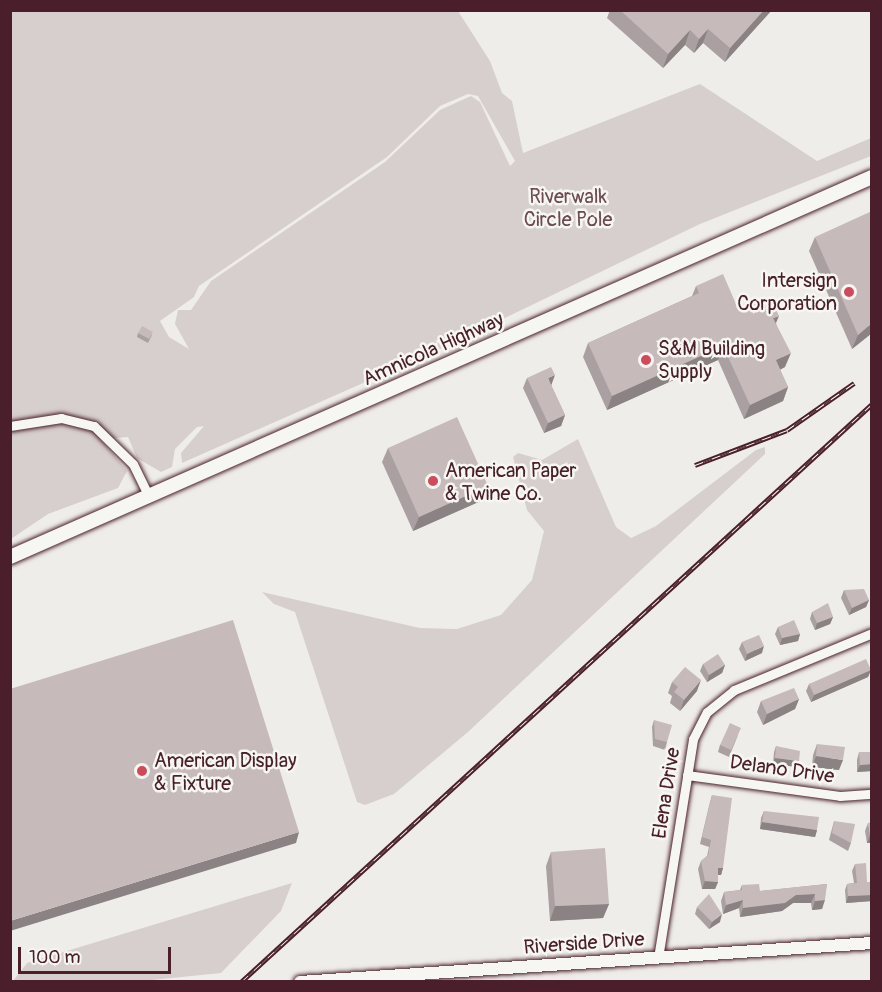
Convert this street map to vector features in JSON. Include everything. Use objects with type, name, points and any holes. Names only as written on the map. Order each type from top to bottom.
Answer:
[{"type":"main road","name":"Amnicola Highway","points":[[10,557],[872,177]]},
{"type":"street","points":[[10,426],[61,418],[94,426],[133,464],[148,495]]},
{"type":"street","name":"Elena Drive","points":[[658,957],[693,739],[707,712],[734,690],[872,633]]},
{"type":"street","name":"Delano Drive","points":[[687,774],[840,796],[872,795]]},
{"type":"street","name":"Riverside Drive","points":[[300,981],[872,943]]},
{"type":"green space","name":"Riverwalk Circle Pole","points":[[11,11],[458,11],[490,61],[502,93],[512,101],[523,153],[700,84],[817,161],[871,138],[871,156],[700,224],[447,346],[182,463],[181,453],[204,426],[197,427],[175,449],[172,467],[161,472],[137,458],[128,437],[100,439],[127,471],[118,488],[48,514],[11,539]],"holes":[[[468,94],[478,96],[515,161],[510,166],[480,102],[471,96],[440,110],[385,162],[211,281],[191,310],[178,310],[175,324],[189,349],[169,337],[160,321],[194,297],[199,286],[387,157],[440,106]]]},
{"type":"green space","points":[[578,439],[616,527],[631,538],[656,526],[756,450],[765,447],[765,454],[468,732],[394,794],[365,805],[357,802],[295,612],[274,604],[262,592],[420,628],[457,629],[501,615],[532,580],[544,531],[527,510],[513,457],[518,453],[542,460]]},
{"type":"green space","points":[[292,883],[281,911],[221,973],[132,982],[13,981],[27,963]]},
{"type":"building","points":[[620,10],[764,10],[730,48],[708,29],[699,39],[690,30],[668,54]]},
{"type":"building","name":"Intersign Corporation","points":[[872,211],[872,323],[858,335],[815,237]]},
{"type":"building","points":[[723,274],[739,311],[770,297],[779,316],[773,318],[791,353],[776,360],[788,387],[750,405],[723,346],[612,396],[588,343],[699,293],[696,286]]},
{"type":"building","points":[[142,326],[153,332],[149,339],[138,333]]},
{"type":"building","points":[[551,367],[555,375],[548,378],[565,415],[548,423],[527,378]]},
{"type":"building","name":"American Paper & Twine Co.","points":[[457,417],[488,486],[419,517],[388,448]]},
{"type":"building","points":[[864,589],[869,600],[852,608],[844,590]]},
{"type":"building","points":[[828,603],[833,617],[817,623],[812,612]]},
{"type":"building","name":"American Display & Fixture","points":[[233,620],[299,832],[10,921],[10,689]]},
{"type":"building","points":[[794,620],[800,634],[782,638],[778,627]]},
{"type":"building","points":[[759,635],[764,646],[747,654],[742,642]]},
{"type":"building","points":[[718,654],[725,665],[709,675],[703,664]]},
{"type":"building","points":[[866,659],[871,670],[814,695],[809,684]]},
{"type":"building","points":[[685,667],[701,680],[684,700],[674,692],[678,687],[672,682]]},
{"type":"building","points":[[794,688],[799,699],[767,714],[761,701]]},
{"type":"building","points":[[654,720],[672,725],[667,742],[655,739]]},
{"type":"building","points":[[730,723],[741,728],[731,750],[720,745]]},
{"type":"building","points":[[817,744],[845,747],[843,760],[816,756]]},
{"type":"building","points":[[776,746],[800,751],[799,761],[775,758]]},
{"type":"building","points":[[859,752],[872,752],[872,764],[860,765]]},
{"type":"building","points":[[712,795],[732,798],[723,868],[718,868],[718,882],[705,881],[701,861],[708,855],[711,840],[702,837]]},
{"type":"building","points":[[764,811],[819,817],[817,830],[762,822]]},
{"type":"building","points":[[834,821],[855,824],[851,843],[832,833]]},
{"type":"building","points":[[872,822],[872,835],[870,835],[868,823]]},
{"type":"building","points":[[605,848],[609,904],[555,906],[551,852]]},
{"type":"building","points":[[866,863],[867,882],[872,882],[872,895],[848,896],[847,884],[857,883],[855,864]]},
{"type":"building","points":[[759,884],[760,891],[827,884],[825,900],[815,901],[815,894],[796,895],[785,903],[743,908],[743,900],[726,905],[724,892],[742,890],[742,885]]},
{"type":"building","points":[[709,894],[722,914],[712,922],[697,907]]},
{"type":"railway","points":[[695,465],[787,430],[854,383]]},
{"type":"railway","points":[[241,982],[872,404]]},
{"type":"place","name":"Intersign Corporation","points":[[849,292]]},
{"type":"place","name":"S&M Building Supply","points":[[646,360]]},
{"type":"place","name":"American Paper & Twine Co.","points":[[433,481]]},
{"type":"place","name":"American Display & Fixture","points":[[142,771]]}]
